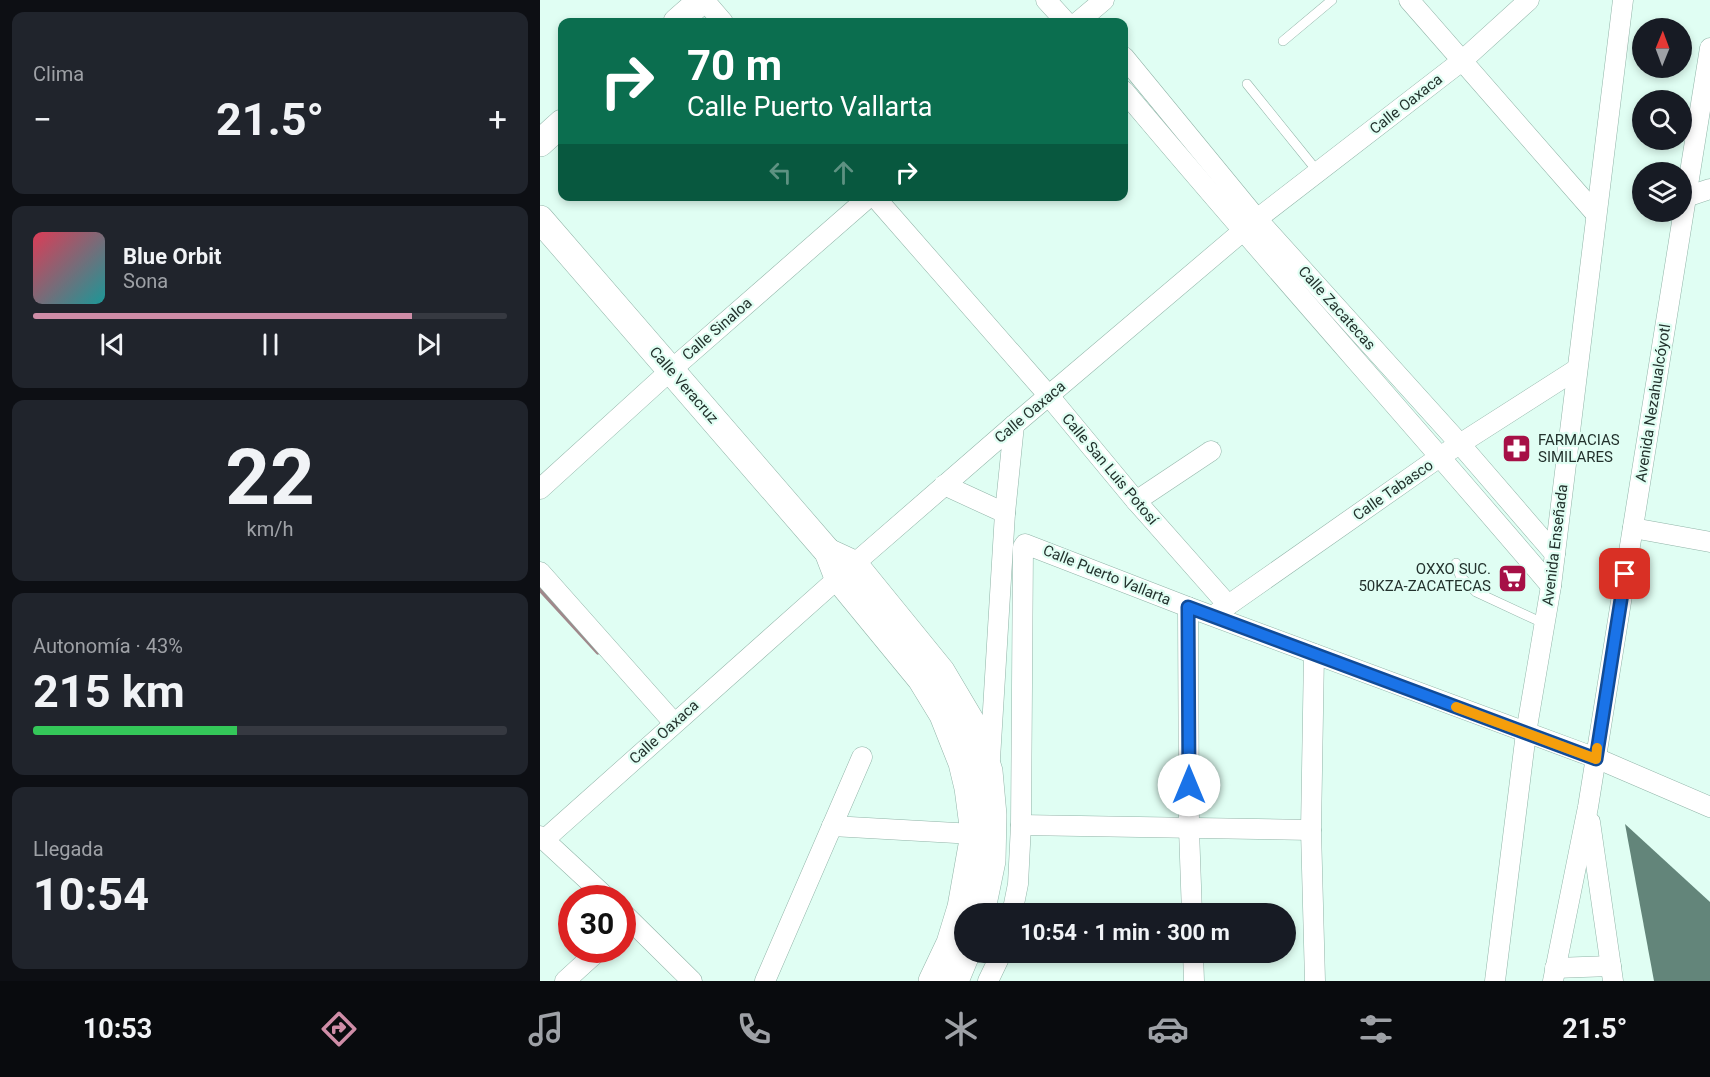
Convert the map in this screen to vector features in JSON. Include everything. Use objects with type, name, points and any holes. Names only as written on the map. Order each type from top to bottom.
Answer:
[{"type":"street","points":[[682,18],[703,0],[719,18]]},
{"type":"street","points":[[1046,0],[1062,18]]},
{"type":"street","points":[[1084,15],[1104,0]]},
{"type":"street","points":[[1408,0],[1596,214]]},
{"type":"street","name":"Calle Oaxaca","points":[[542,838],[1014,425],[1250,226],[1463,60],[1529,0]]},
{"type":"street","name":"Avenida Enseñada","points":[[1494,981],[1527,733],[1551,586],[1623,0]]},
{"type":"street","name":"Avenida Nezahualcóyotl","points":[[1692,162],[1710,48]]},
{"type":"street","name":"Calle Zacatecas","points":[[1128,62],[1250,226],[1551,586]]},
{"type":"street","name":"Calle Zacatecas","points":[[1128,95],[1460,444],[1555,554]]},
{"type":"street","points":[[540,143],[558,127]]},
{"type":"street","points":[[1692,195],[1710,189]]},
{"type":"street","name":"Calle Sinaloa","points":[[540,489],[671,370],[866,201]]},
{"type":"street","name":"Calle San Luis Potosí","points":[[876,201],[1049,396],[1136,501],[1220,610]]},
{"type":"street","name":"Calle Veracruz","points":[[540,219],[846,571]]},
{"type":"street","name":"Avenida Nezahualcóyotl","points":[[1554,974],[1588,807],[1682,222]]},
{"type":"street","name":"Calle Tabasco","points":[[1220,610],[1441,456],[1576,369]]},
{"type":"street","points":[[983,903],[992,861],[993,815],[989,771],[1005,513],[1014,425]]},
{"type":"street","points":[[1136,501],[1211,451]]},
{"type":"street","points":[[944,485],[1005,513]]},
{"type":"street","points":[[1633,528],[1710,542]]},
{"type":"street","name":"Calle Puerto Vallarta","points":[[1021,825],[1024,545],[1028,544],[1188,607],[1220,610],[1314,654],[1596,759],[1710,807]]},
{"type":"street","points":[[846,571],[941,671],[958,721],[962,763],[974,834],[961,907],[950,943],[932,981]]},
{"type":"street","points":[[540,572],[674,723]]},
{"type":"street","points":[[1188,607],[1192,903]]},
{"type":"street","points":[[1314,654],[1311,830],[1315,981]]},
{"type":"street","points":[[958,721],[976,730],[989,771]]},
{"type":"street","points":[[765,981],[862,757]]},
{"type":"street","points":[[1554,974],[1612,974],[1588,807]]},
{"type":"street","points":[[1014,903],[1018,884],[1021,825],[1311,830]]},
{"type":"street","points":[[832,826],[974,834]]},
{"type":"street","points":[[542,838],[594,885]]},
{"type":"street","points":[[636,930],[692,981]]},
{"type":"street","points":[[566,981],[585,963]]},
{"type":"street","points":[[955,981],[962,963]]},
{"type":"street","points":[[988,981],[997,963]]},
{"type":"street","points":[[1193,963],[1194,981]]},
{"type":"lane","points":[[1283,41],[1332,0]]},
{"type":"lane","points":[[1247,84],[1318,172]]},
{"type":"lane","points":[[1456,563],[1460,576],[1469,587],[1545,624]]},
{"type":"building","points":[[1625,824],[1710,902],[1710,981],[1654,981]]},
{"type":"waterway","points":[[540,589],[598,652]]},
{"type":"slow traffic","points":[[1456,707],[1596,759],[1597,748]]},
{"type":"place","name":"FARMACIAS SIMILARES","points":[[1517,449]]},
{"type":"place","name":"OXXO SUC. 50KZA-ZACATECAS","points":[[1512,578]]},
{"type":"route","points":[[1189,785],[1188,607],[1596,759],[1625,574]]}]
